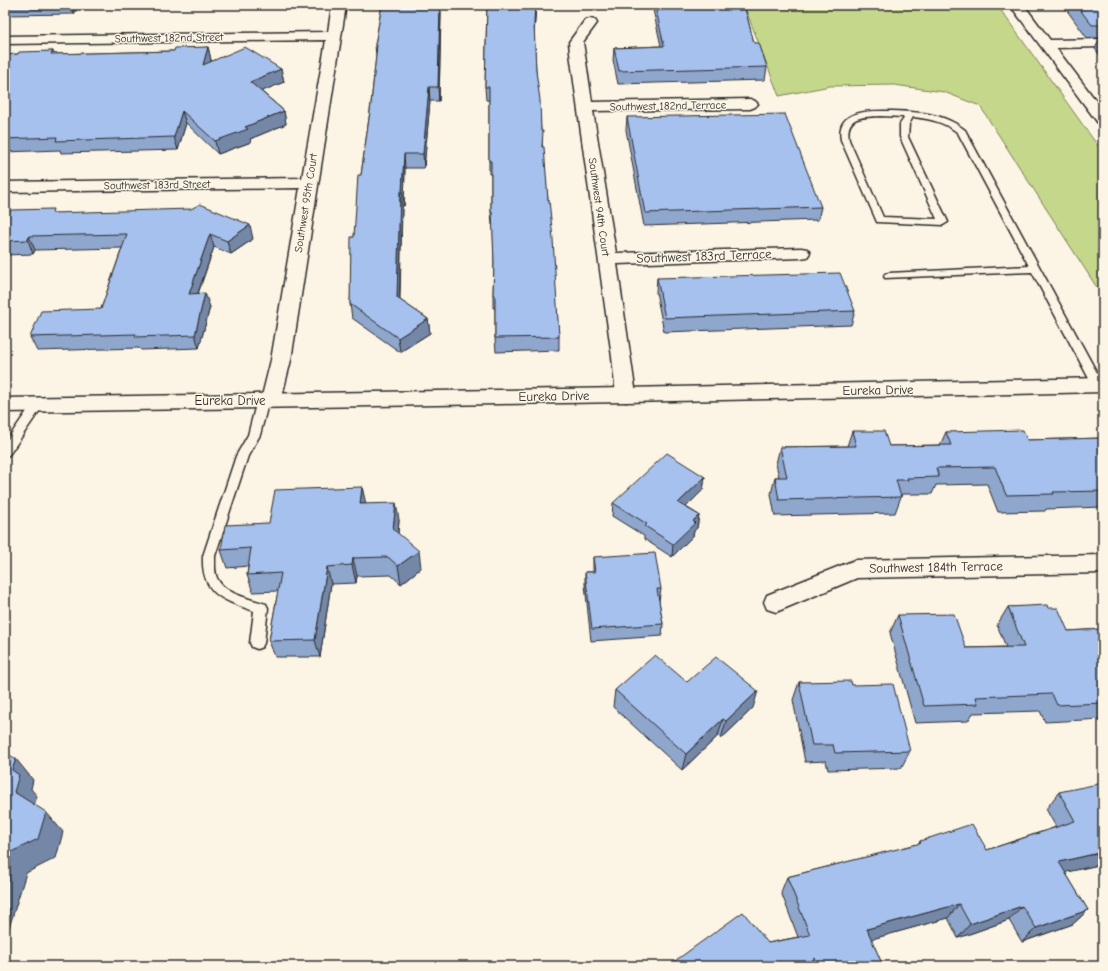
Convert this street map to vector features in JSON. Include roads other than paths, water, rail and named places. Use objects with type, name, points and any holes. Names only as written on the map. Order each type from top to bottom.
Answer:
[{"type":"street","name":"Southwest 95th Court","points":[[267,400],[281,360],[339,5]]},
{"type":"street","points":[[1017,5],[1103,120]]},
{"type":"street","name":"Southwest 94th Court","points":[[590,23],[576,42],[622,357],[626,395]]},
{"type":"street","name":"Southwest 182nd Street","points":[[5,40],[334,36]]},
{"type":"street","points":[[1047,44],[1103,43]]},
{"type":"street","name":"Southwest 182nd Terrace","points":[[585,107],[750,104]]},
{"type":"street","name":"Southwest 183rd Street","points":[[5,187],[309,183]]},
{"type":"street","name":"Southwest 183rd Terrace","points":[[607,259],[801,252]]},
{"type":"street","name":"Eureka Drive","points":[[5,405],[626,395],[1100,385]]},
{"type":"street","name":"Southwest 184th Terrace","points":[[776,602],[855,569],[1103,564]]},
{"type":"lane","points":[[912,115],[906,120],[903,128],[904,137],[944,222],[880,220],[845,140],[843,130],[846,124],[853,117],[872,114],[912,115],[934,117],[947,121],[956,127],[962,132],[1100,385]]},
{"type":"lane","points":[[889,276],[1036,269]]},
{"type":"lane","points":[[257,643],[261,608],[224,595],[215,587],[209,576],[208,567],[209,556],[242,456],[254,435],[267,400]]},
{"type":"lane","points":[[5,452],[38,404]]}]
